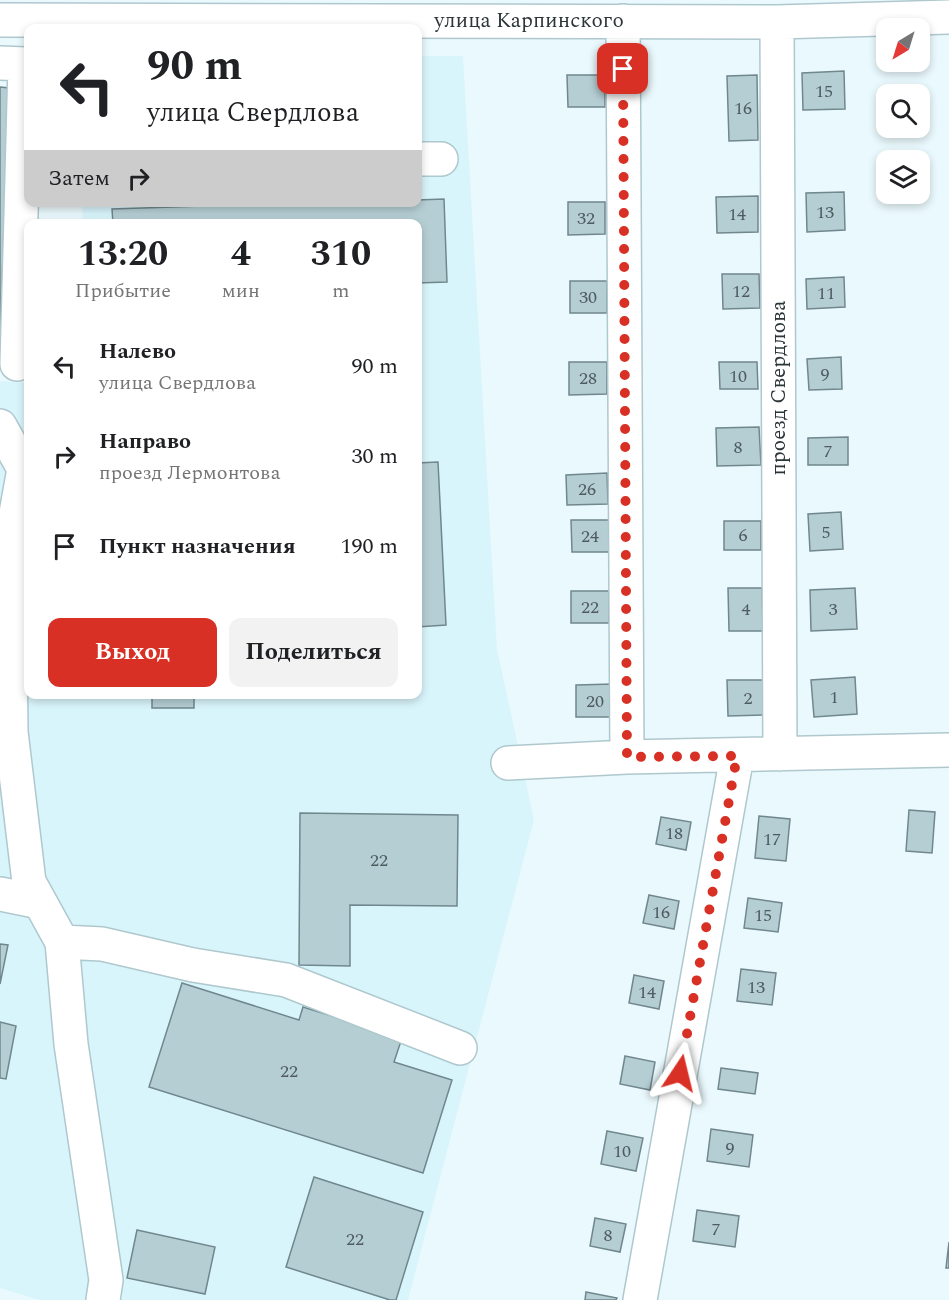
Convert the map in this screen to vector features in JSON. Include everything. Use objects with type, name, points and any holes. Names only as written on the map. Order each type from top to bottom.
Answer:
[{"type":"street","name":"улица Карпинского","points":[[0,20],[39,10],[211,24]]},
{"type":"street","name":"улица Карпинского","points":[[231,24],[334,11],[623,21],[790,14],[949,17]]},
{"type":"street","name":"проезд Свердлова","points":[[780,754],[790,14]]},
{"type":"street","points":[[623,21],[627,757]]},
{"type":"street","points":[[0,63],[24,64],[17,364]]},
{"type":"street","points":[[0,426],[24,469],[9,552],[5,591],[11,732],[29,882],[62,942],[71,1044],[106,1280],[103,1300]]},
{"type":"street","points":[[508,763],[627,757],[949,750]]},
{"type":"street","points":[[640,1300],[737,756]]},
{"type":"street","points":[[0,894],[40,902]]},
{"type":"street","points":[[62,942],[102,945],[193,965],[286,980],[460,1048]]},
{"type":"shaded area","points":[[422,56],[463,56],[497,649],[534,820],[408,1300],[39,1300],[0,1288],[0,381],[24,383],[24,699],[422,699],[422,219],[83,219],[82,207],[422,207]]},
{"type":"building","points":[[844,71],[845,109],[803,110],[802,73]]},
{"type":"building","points":[[567,75],[605,75],[605,107],[568,107]]},
{"type":"building","points":[[757,75],[758,140],[729,141],[727,76]]},
{"type":"building","points":[[0,87],[9,88],[0,338]]},
{"type":"building","points":[[844,192],[845,230],[807,232],[806,193]]},
{"type":"building","points":[[758,196],[758,232],[717,233],[716,197]]},
{"type":"building","points":[[444,199],[447,282],[422,283],[422,219],[113,219],[112,209],[422,207],[422,200]]},
{"type":"building","points":[[568,202],[605,202],[605,234],[568,235]]},
{"type":"building","points":[[722,274],[759,274],[760,308],[723,309]]},
{"type":"building","points":[[844,277],[845,307],[807,309],[806,279]]},
{"type":"building","points":[[570,281],[607,281],[607,313],[570,313]]},
{"type":"building","points":[[841,357],[842,389],[809,390],[807,359]]},
{"type":"building","points":[[569,362],[607,362],[607,394],[569,395]]},
{"type":"building","points":[[719,362],[757,362],[758,389],[720,389]]},
{"type":"building","points":[[759,427],[761,465],[717,466],[716,428]]},
{"type":"building","points":[[848,437],[848,465],[808,465],[808,438]]},
{"type":"building","points":[[438,462],[446,625],[422,627],[422,463]]},
{"type":"building","points":[[607,473],[608,504],[567,505],[566,475]]},
{"type":"building","points":[[841,512],[843,549],[810,551],[808,514]]},
{"type":"building","points":[[571,520],[609,520],[609,552],[572,552]]},
{"type":"building","points":[[724,521],[761,521],[761,550],[724,550]]},
{"type":"building","points":[[728,588],[762,588],[763,631],[729,631]]},
{"type":"building","points":[[855,588],[857,629],[811,631],[810,590]]},
{"type":"building","points":[[571,591],[609,591],[609,623],[571,623]]},
{"type":"building","points":[[855,677],[857,714],[814,717],[811,680]]},
{"type":"building","points":[[727,680],[767,680],[768,715],[728,716]]},
{"type":"building","points":[[613,684],[613,717],[576,717],[576,685]]},
{"type":"building","points":[[152,699],[194,699],[194,708],[152,708]]},
{"type":"building","points":[[909,810],[935,812],[932,853],[906,851]]},
{"type":"building","points":[[300,813],[458,815],[457,906],[350,905],[350,966],[299,965]]},
{"type":"building","points":[[759,816],[790,819],[786,861],[755,858]]},
{"type":"building","points":[[661,817],[691,822],[686,850],[656,844]]},
{"type":"building","points":[[649,895],[679,901],[674,929],[643,923]]},
{"type":"building","points":[[748,898],[782,903],[778,932],[744,928]]},
{"type":"building","points":[[0,944],[8,945],[0,984]]},
{"type":"building","points":[[741,969],[776,973],[772,1005],[737,1001]]},
{"type":"building","points":[[634,975],[664,981],[659,1009],[629,1003]]},
{"type":"building","points":[[182,983],[299,1020],[303,1007],[402,1038],[394,1062],[452,1080],[423,1173],[149,1087]]},
{"type":"building","points":[[0,1022],[16,1026],[6,1079],[0,1078]]},
{"type":"building","points":[[625,1056],[655,1062],[650,1090],[620,1084]]},
{"type":"building","points":[[721,1068],[758,1073],[755,1094],[718,1089]]},
{"type":"building","points":[[711,1129],[753,1135],[749,1167],[707,1161]]},
{"type":"building","points":[[607,1131],[643,1138],[636,1171],[601,1164]]},
{"type":"building","points":[[314,1177],[423,1212],[396,1300],[286,1267]]},
{"type":"building","points":[[697,1210],[739,1216],[735,1247],[693,1241]]},
{"type":"building","points":[[595,1218],[626,1224],[620,1252],[590,1246]]},
{"type":"building","points":[[137,1230],[215,1247],[205,1294],[127,1278]]},
{"type":"building","points":[[949,1242],[949,1268],[946,1268]]},
{"type":"building","points":[[586,1292],[617,1298],[616,1300],[585,1300]]},
{"type":"route","points":[[623,69],[627,757],[737,756],[680,1073]]}]
